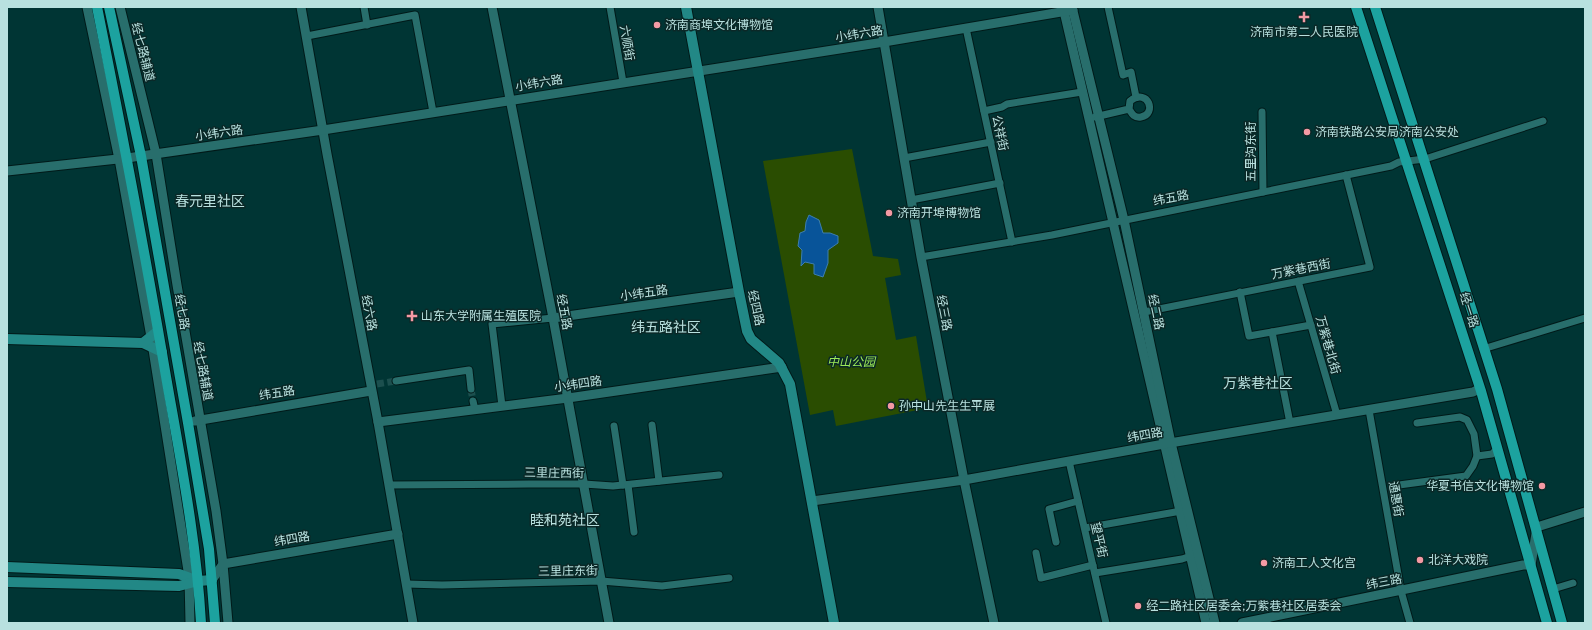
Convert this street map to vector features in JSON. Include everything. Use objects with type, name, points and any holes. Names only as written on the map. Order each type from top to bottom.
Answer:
[{"type":"main road","points":[[97,7],[153,342],[178,441],[192,581],[201,623]]},
{"type":"main road","name":"经七路","points":[[109,7],[141,156],[188,423],[209,549],[215,623]]},
{"type":"main road","name":"经四路","points":[[686,7],[747,331],[751,339],[769,353],[782,367],[790,384],[834,623]]},
{"type":"main road","name":"经一路","points":[[1356,7],[1482,391],[1547,623]]},
{"type":"main road","name":"经一路","points":[[1375,7],[1484,349],[1537,528],[1562,623]]},
{"type":"main road","points":[[7,339],[153,342]]},
{"type":"main road","points":[[7,567],[180,574],[192,581]]},
{"type":"main road","points":[[7,582],[179,586],[192,581],[212,580]]},
{"type":"street","points":[[87,7],[123,158]]},
{"type":"street","name":"经七路辅道","points":[[120,7],[156,154],[216,512],[229,620]]},
{"type":"street","name":"经六路","points":[[301,7],[323,130],[373,387],[413,623]]},
{"type":"street","points":[[364,7],[367,25]]},
{"type":"street","name":"经五路","points":[[492,7],[509,100],[553,318],[609,623]]},
{"type":"street","name":"六顺街","points":[[610,7],[623,82]]},
{"type":"street","name":"经三路","points":[[878,7],[921,256],[964,480],[994,623]]},
{"type":"street","points":[[1110,8],[1123,75],[1131,72],[1136,97]]},
{"type":"street","name":"小纬六路","points":[[7,171],[141,156],[323,130],[884,42],[1068,9]]},
{"type":"street","name":"经二路","points":[[1068,9],[1082,92],[1088,118],[1168,444],[1215,623]]},
{"type":"street","name":"经二路","points":[[1068,9],[1099,116],[1124,220],[1144,312],[1181,511],[1206,623]]},
{"type":"street","points":[[307,36],[415,15],[433,112]]},
{"type":"street","name":"公祥街","points":[[966,28],[1012,242]]},
{"type":"street","points":[[984,110],[1002,107],[1007,104],[1082,92]]},
{"type":"street","points":[[1136,97],[1143,97],[1148,101],[1150,107],[1148,113],[1144,116],[1137,117],[1133,115],[1129,109],[1130,101],[1136,97]]},
{"type":"street","points":[[1088,118],[1129,109]]},
{"type":"street","name":"五里沟东街","points":[[1262,112],[1263,192]]},
{"type":"street","name":"纬五路","points":[[921,256],[1012,242],[1391,166],[1399,162],[1424,159],[1543,121]]},
{"type":"street","points":[[904,158],[991,142]]},
{"type":"street","name":"万紫巷西街","points":[[1144,312],[1370,267],[1346,175]]},
{"type":"street","points":[[911,200],[1000,183]]},
{"type":"street","name":"万紫巷北街","points":[[1298,281],[1337,415]]},
{"type":"street","name":"小纬五路","points":[[553,318],[739,292]]},
{"type":"street","points":[[1240,292],[1249,336],[1311,325]]},
{"type":"street","points":[[502,406],[492,324],[553,318]]},
{"type":"street","points":[[1484,349],[1585,318]]},
{"type":"street","points":[[1272,332],[1290,423]]},
{"type":"street","name":"小纬四路","points":[[378,422],[474,405],[502,406],[568,398],[782,367]]},
{"type":"street","points":[[396,381],[469,370],[471,389]]},
{"type":"street","name":"纬五路","points":[[188,423],[373,387]]},
{"type":"street","name":"纬四路","points":[[812,500],[964,480],[1473,392],[1476,390],[1482,391]]},
{"type":"street","name":"通惠街","points":[[1369,410],[1401,591],[1410,623]]},
{"type":"street","points":[[1399,485],[1466,476],[1473,466],[1477,456],[1474,434],[1467,420],[1460,417],[1417,423]]},
{"type":"street","points":[[652,425],[659,481]]},
{"type":"street","points":[[614,426],[634,532]]},
{"type":"street","points":[[1477,456],[1492,454],[1495,451],[1499,451]]},
{"type":"street","name":"望平街","points":[[1069,461],[1106,623]]},
{"type":"street","name":"三里庄西街","points":[[389,485],[584,484],[613,486],[719,475]]},
{"type":"street","points":[[1056,542],[1049,509],[1078,501]]},
{"type":"street","points":[[1085,528],[1181,511]]},
{"type":"street","points":[[1531,565],[1537,528],[1585,512]]},
{"type":"street","name":"纬四路","points":[[223,564],[398,534]]},
{"type":"street","points":[[1036,553],[1041,578],[1093,565]]},
{"type":"street","points":[[1095,573],[1182,559],[1191,556]]},
{"type":"street","points":[[212,580],[223,564]]},
{"type":"street","name":"纬三路","points":[[1242,623],[1523,565],[1531,565]]},
{"type":"street","name":"三里庄东街","points":[[406,584],[442,585],[601,581],[662,586],[729,578]]},
{"type":"street","points":[[190,623],[192,581]]},
{"type":"street","points":[[1553,589],[1573,583]]},
{"type":"green space","name":"中山公园","points":[[852,149],[873,256],[898,259],[901,275],[885,278],[896,340],[916,336],[928,408],[836,426],[833,410],[810,415],[763,161]]},
{"type":"water","points":[[809,215],[819,220],[823,233],[830,233],[838,236],[838,243],[828,250],[828,263],[823,277],[814,274],[814,264],[805,262],[801,266],[802,250],[798,246],[800,233],[805,231],[806,222]]},
{"type":"tunnel","points":[[377,384],[396,381]]},
{"type":"tunnel","points":[[471,389],[473,401]]},
{"type":"place","name":"济南市第二人民医院","points":[[1304,17]]},
{"type":"place","name":"济南商埠文化博物馆","points":[[657,25]]},
{"type":"place","name":"济南铁路公安局济南公安处","points":[[1307,132]]},
{"type":"place","name":"济南开埠博物馆","points":[[889,213]]},
{"type":"place","name":"山东大学附属生殖医院","points":[[412,316]]},
{"type":"place","name":"孙中山先生生平展","points":[[891,406]]},
{"type":"place","name":"华夏书信文化博物馆","points":[[1542,486]]},
{"type":"place","name":"北洋大戏院","points":[[1420,560]]},
{"type":"place","name":"济南工人文化宫","points":[[1264,563]]},
{"type":"place","name":"经二路社区居委会;万紫巷社区居委会","points":[[1138,606]]},
{"type":"district","name":"春元里社区","points":[[210,201]]},
{"type":"district","name":"纬五路社区","points":[[666,327]]},
{"type":"district","name":"万紫巷社区","points":[[1258,383]]},
{"type":"district","name":"睦和苑社区","points":[[565,520]]}]
